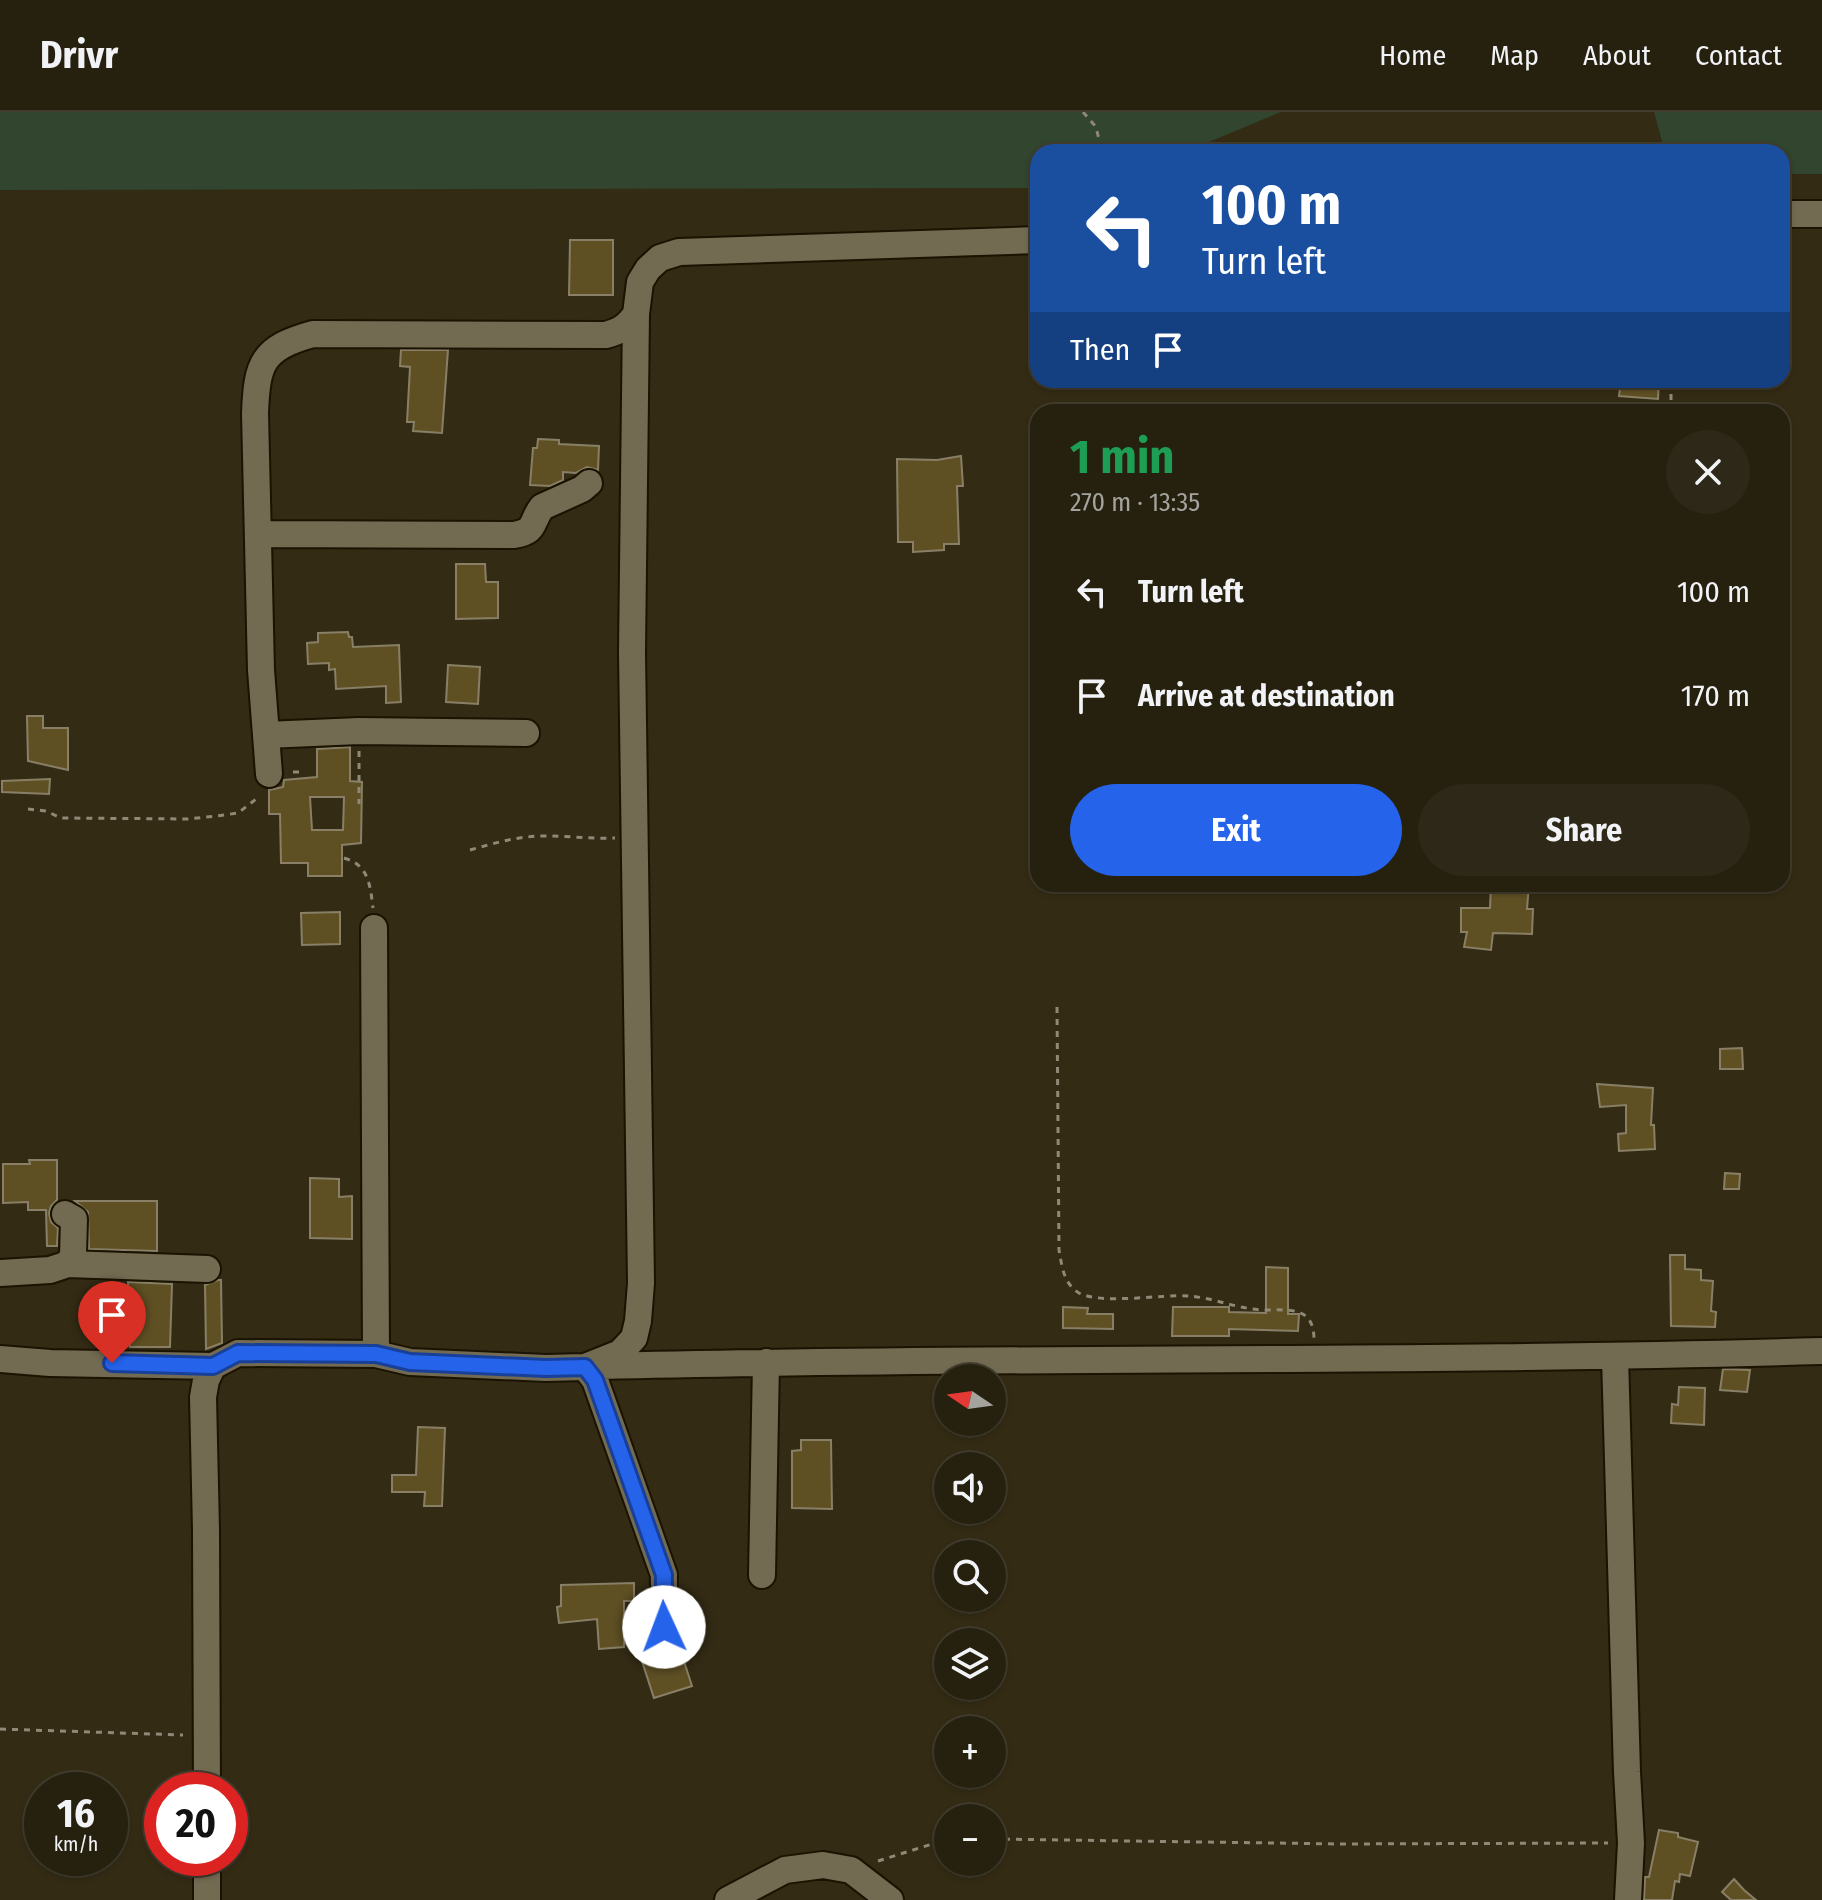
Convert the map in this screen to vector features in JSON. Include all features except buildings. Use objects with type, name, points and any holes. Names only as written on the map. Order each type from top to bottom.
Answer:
[{"type":"street","points":[[1790,214],[1822,214]]},
{"type":"street","points":[[585,1367],[620,1353],[634,1338],[640,1308],[632,652],[636,314],[640,282],[660,258],[679,252],[1030,240]]},
{"type":"street","points":[[269,774],[261,670],[255,413],[257,380],[263,363],[278,347],[313,334],[606,335],[620,331],[636,314]]},
{"type":"street","points":[[259,534],[527,533],[542,507],[589,483]]},
{"type":"street","points":[[266,735],[359,731],[526,733]]},
{"type":"street","points":[[374,928],[376,1354]]},
{"type":"street","points":[[65,1214],[74,1219],[73,1255],[68,1264]]},
{"type":"street","points":[[0,1273],[50,1270],[68,1264],[207,1269]]},
{"type":"street","points":[[0,1359],[213,1366],[238,1353],[376,1354],[410,1362],[546,1368],[766,1362],[1615,1357],[1822,1351]]},
{"type":"street","points":[[1615,1357],[1631,1843],[1628,1900]]},
{"type":"street","points":[[762,1575],[766,1362]]},
{"type":"street","points":[[207,1772],[203,1397],[213,1366]]},
{"type":"street","points":[[585,1367],[595,1380],[664,1575],[666,1617],[664,1627],[655,1634]]},
{"type":"street","points":[[728,1900],[785,1870],[823,1865],[851,1870],[890,1900]]},
{"type":"street","points":[[207,1876],[207,1900]]},
{"type":"path","points":[[1083,112],[1096,127],[1100,144]]},
{"type":"path","points":[[359,731],[359,804]]},
{"type":"path","points":[[28,809],[46,811],[61,818],[188,819],[238,813],[262,794],[269,774]]},
{"type":"path","points":[[470,850],[521,837],[634,838]]},
{"type":"path","points":[[344,858],[356,861],[368,877],[374,928]]},
{"type":"path","points":[[1057,1007],[1059,1250],[1064,1275],[1070,1286],[1082,1295],[1100,1298],[1192,1296],[1253,1310],[1292,1311],[1307,1316],[1314,1323],[1315,1358]]},
{"type":"path","points":[[0,1729],[207,1735]]},
{"type":"path","points":[[1006,1839],[1342,1844],[1631,1843]]},
{"type":"path","points":[[851,1870],[934,1843]]},
{"type":"green space","points":[[0,112],[1281,112],[1204,144],[1030,144],[1030,188],[0,190]]},
{"type":"green space","points":[[1654,112],[1822,112],[1822,174],[1790,174],[1790,144],[1663,144]]},
{"type":"route","points":[[112,1363],[213,1366],[238,1353],[376,1354],[410,1362],[585,1367],[595,1380],[664,1575],[664,1627]]}]
